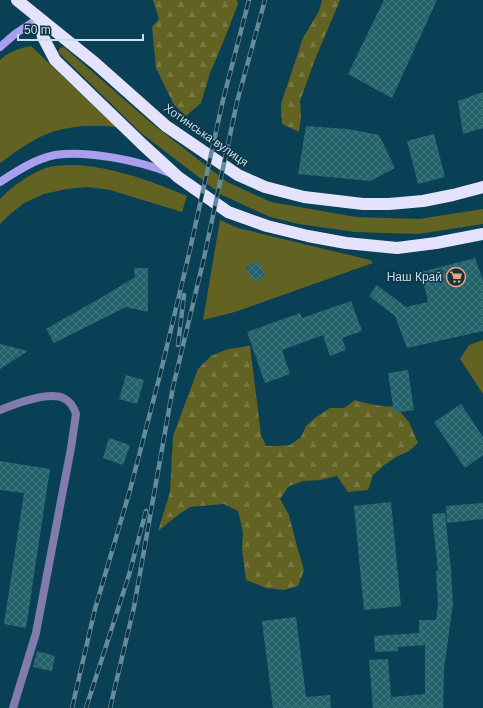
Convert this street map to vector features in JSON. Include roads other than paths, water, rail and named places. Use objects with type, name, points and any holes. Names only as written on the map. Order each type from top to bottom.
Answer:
[{"type":"highway","name":"Хотинська вулиця","points":[[17,0],[95,63],[166,126],[238,175],[265,187],[304,197],[363,204],[389,204],[423,201],[483,187]]},
{"type":"highway","points":[[39,18],[43,37],[55,60],[178,177],[228,212],[266,226],[308,236],[346,243],[397,248],[436,243],[483,234]]},
{"type":"main road","points":[[0,47],[15,34],[39,18]]},
{"type":"main road","points":[[0,182],[18,170],[39,160],[55,155],[77,154],[121,159],[159,169],[178,177]]},
{"type":"street","points":[[0,410],[29,400],[51,396],[65,398],[72,404],[76,414],[36,633],[14,708]]},
{"type":"railway","points":[[72,708],[95,609],[130,490],[161,371],[189,254],[223,100],[249,0]]},
{"type":"railway","points":[[110,708],[134,607],[173,387],[204,258],[237,102],[265,0]]},
{"type":"railway","points":[[178,345],[184,295]]},
{"type":"railway","points":[[86,708],[129,575],[146,511]]},
{"type":"place","name":"Наш Край","points":[[456,277]]}]
